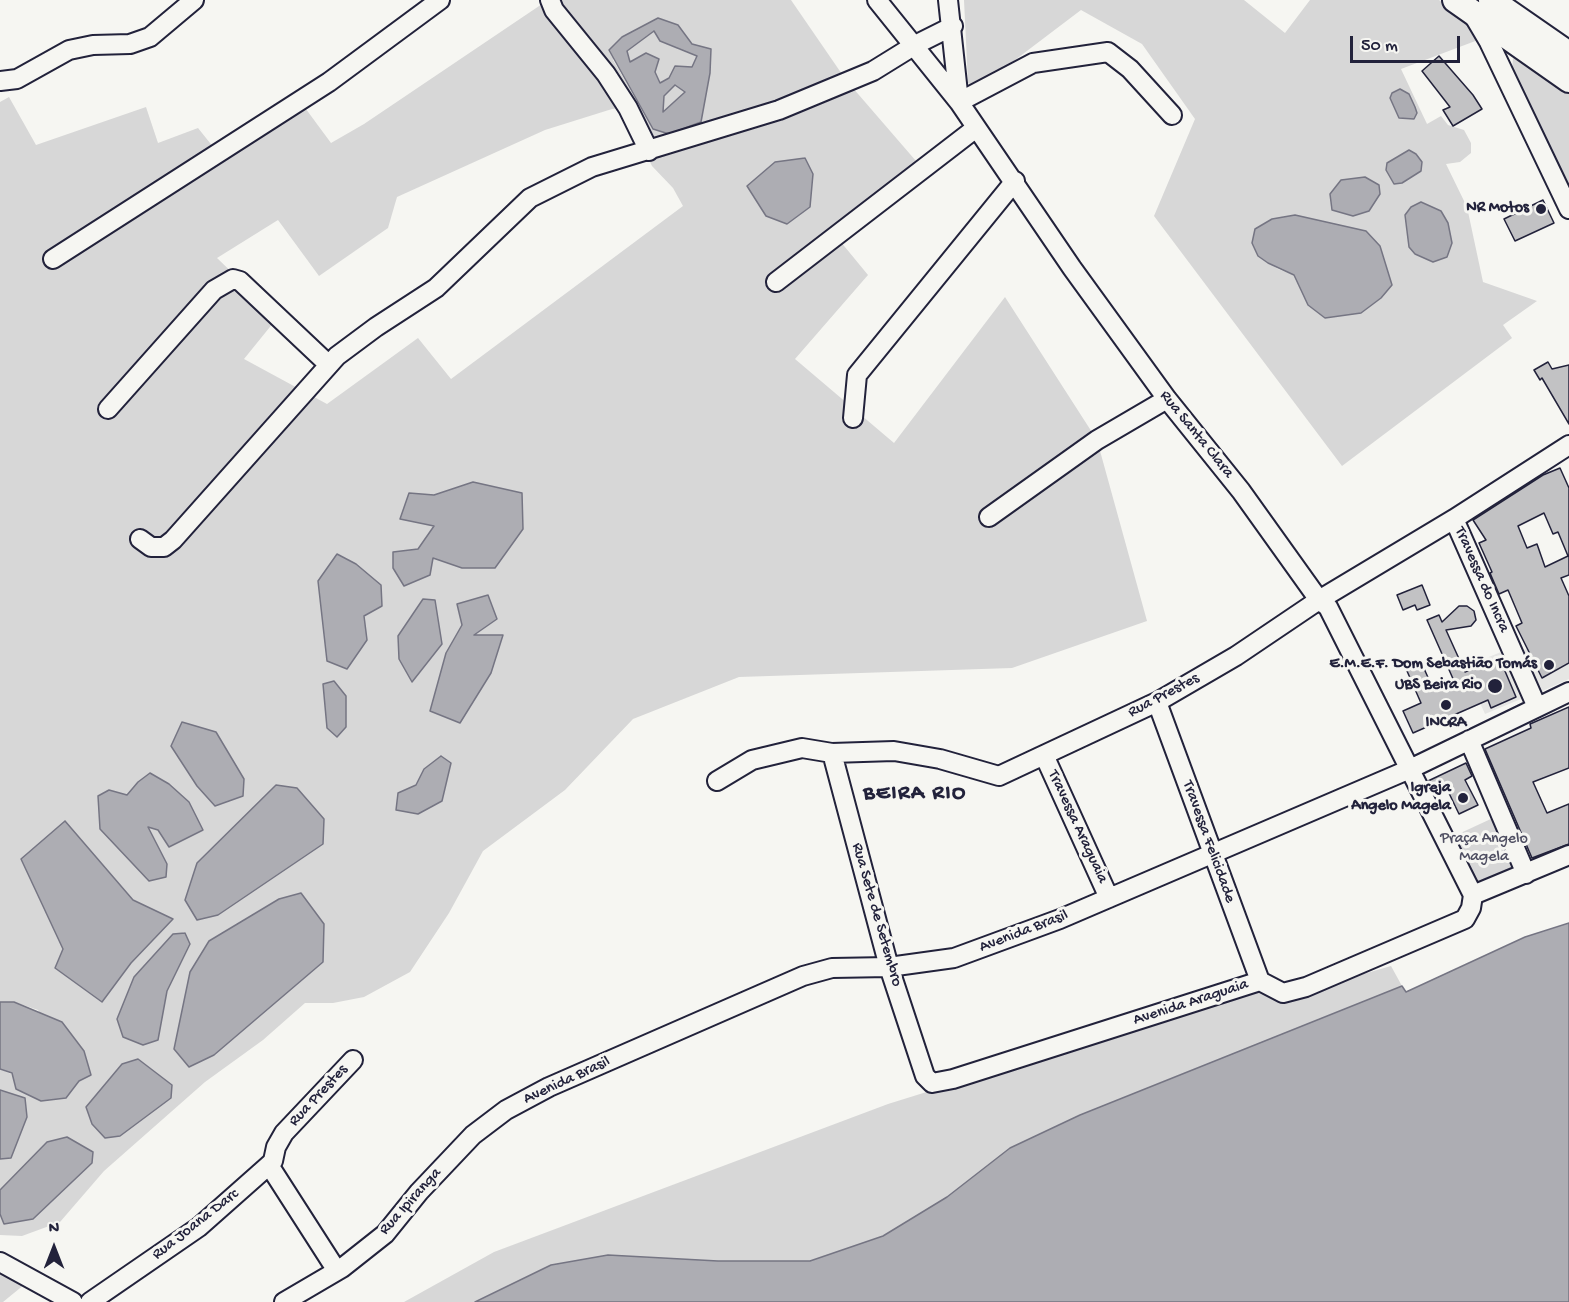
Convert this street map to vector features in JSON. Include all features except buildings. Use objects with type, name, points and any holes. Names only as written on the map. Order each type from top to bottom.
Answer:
[{"type":"main road","points":[[1491,0],[1512,28],[1569,80]]},
{"type":"main road","points":[[1462,5],[1569,54]]},
{"type":"street","points":[[0,81],[17,79],[69,50],[93,45],[130,44],[150,37],[195,0]]},
{"type":"street","points":[[54,259],[329,82],[440,0]]},
{"type":"street","points":[[550,0],[554,10],[606,74],[628,108],[649,151]]},
{"type":"street","name":"Rua Santa Clara","points":[[877,0],[959,102],[1015,181],[1072,268],[1167,399],[1241,491],[1319,600],[1328,606],[1473,895]]},
{"type":"street","points":[[948,0],[953,26],[959,102],[1033,63],[1108,52],[1130,69],[1172,115]]},
{"type":"street","points":[[1462,5],[1502,70],[1569,209]]},
{"type":"street","points":[[140,539],[151,547],[164,547],[173,540],[329,365],[376,327],[436,288],[530,198],[592,167],[779,111],[873,72],[915,45],[953,26]]},
{"type":"street","points":[[1502,70],[1512,28]]},
{"type":"street","points":[[776,282],[976,128]]},
{"type":"street","points":[[853,418],[857,375],[1015,181]]},
{"type":"street","points":[[108,409],[214,290],[233,279],[240,281],[329,365]]},
{"type":"street","points":[[989,517],[1097,440],[1167,399]]},
{"type":"street","name":"Rua Prestes","points":[[717,780],[752,760],[802,748],[832,753],[894,751],[940,759],[999,776],[1157,702],[1236,656],[1319,600],[1567,452]]},
{"type":"street","name":"Travessa do Incra","points":[[1454,519],[1537,707]]},
{"type":"street","name":"Avenida Brasil","points":[[473,1135],[506,1110],[549,1087],[803,976],[832,968],[889,967],[954,958],[1060,919],[1410,769],[1569,692]]},
{"type":"street","name":"Travessa Felicidade","points":[[1157,702],[1260,981]]},
{"type":"street","points":[[1469,740],[1526,874]]},
{"type":"street","name":"Rua Sete de Setembro","points":[[832,753],[889,967],[925,1076]]},
{"type":"street","name":"Travessa Araguaia","points":[[1044,756],[1109,898]]},
{"type":"street","points":[[1473,895],[1569,855]]},
{"type":"street","name":"Avenida Araguaia","points":[[925,1076],[932,1083],[953,1079],[1260,981],[1283,993],[1306,987],[1465,919],[1471,908],[1473,895]]},
{"type":"street","name":"Rua Prestes","points":[[284,1133],[353,1060]]},
{"type":"street","name":"Rua Joana Darc","points":[[90,1302],[199,1227],[273,1161],[276,1147],[284,1133]]},
{"type":"street","name":"Rua Ipiranga","points":[[284,1302],[337,1271],[386,1234],[419,1192],[473,1135]]},
{"type":"street","points":[[269,1165],[337,1271]]},
{"type":"street","points":[[0,1262],[73,1302]]},
{"type":"shaded area","points":[[658,18],[678,25],[692,44],[711,49],[710,73],[701,122],[669,134],[653,129],[609,50],[622,37]],"holes":[[[654,31],[660,41],[697,56],[692,67],[675,66],[669,78],[660,83],[655,72],[659,59],[646,53],[630,62],[627,51]],[[675,85],[685,92],[663,112],[664,96]]]},
{"type":"shaded area","points":[[1400,89],[1409,94],[1417,113],[1414,119],[1399,118],[1390,98],[1392,93]]},
{"type":"shaded area","points":[[1409,150],[1416,154],[1422,162],[1421,171],[1402,183],[1394,184],[1386,170],[1387,163]]},
{"type":"shaded area","points":[[805,158],[813,174],[810,207],[787,224],[766,216],[747,186],[775,162]]},
{"type":"shaded area","points":[[1365,177],[1379,185],[1380,194],[1369,211],[1353,216],[1332,210],[1330,194],[1341,180]]},
{"type":"shaded area","points":[[1421,202],[1441,211],[1448,223],[1452,243],[1447,257],[1433,262],[1415,254],[1409,247],[1405,215],[1411,207]]},
{"type":"shaded area","points":[[1295,215],[1366,231],[1380,246],[1392,285],[1381,298],[1361,313],[1325,318],[1308,305],[1294,275],[1258,256],[1252,243],[1255,229],[1272,219]]},
{"type":"shaded area","points":[[473,482],[522,493],[523,529],[495,568],[462,568],[433,558],[430,575],[404,586],[393,568],[393,552],[418,549],[434,526],[400,519],[409,493],[434,495]]},
{"type":"shaded area","points":[[337,554],[356,564],[381,585],[382,606],[364,616],[367,640],[347,669],[327,661],[318,581]]},
{"type":"shaded area","points":[[488,595],[497,619],[474,635],[503,635],[491,673],[460,723],[430,711],[446,653],[462,625],[457,604]]},
{"type":"shaded area","points":[[423,599],[435,600],[442,644],[412,682],[399,659],[398,636]]},
{"type":"shaded area","name":"E.M.E.F. Dom Sebastião Tomás","points":[[1569,627],[1569,679],[1540,692],[1522,651]]},
{"type":"shaded area","points":[[1501,652],[1521,699],[1485,714],[1464,667]]},
{"type":"shaded area","points":[[334,681],[346,696],[346,727],[337,737],[327,728],[323,684]]},
{"type":"shaded area","points":[[182,722],[216,732],[244,779],[243,796],[215,806],[197,786],[171,746]]},
{"type":"shaded area","points":[[441,756],[451,763],[442,801],[418,814],[396,810],[398,793],[416,785],[424,769]]},
{"type":"shaded area","points":[[150,773],[169,784],[189,802],[203,830],[169,847],[158,830],[148,827],[167,864],[166,877],[149,881],[100,829],[98,796],[109,790],[127,795]]},
{"type":"shaded area","points":[[276,785],[297,788],[324,819],[323,844],[218,915],[197,920],[185,900],[197,863]]},
{"type":"shaded area","points":[[65,821],[133,900],[173,919],[131,963],[102,1002],[55,968],[63,949],[21,859]]},
{"type":"shaded area","points":[[301,893],[324,924],[323,962],[214,1055],[189,1067],[174,1049],[190,972],[209,941],[279,899]]},
{"type":"shaded area","points":[[1569,923],[1569,1302],[475,1302],[551,1265],[608,1255],[718,1261],[810,1261],[883,1236],[947,1197],[1010,1148],[1080,1115],[1402,986],[1406,992],[1525,937]]},
{"type":"shaded area","points":[[185,933],[190,944],[167,991],[158,1040],[143,1045],[123,1037],[117,1019],[134,977],[173,934]]},
{"type":"shaded area","points":[[0,1002],[14,1002],[62,1022],[84,1051],[91,1075],[79,1081],[66,1098],[41,1101],[16,1089],[12,1073],[0,1069]]},
{"type":"shaded area","points":[[138,1059],[172,1085],[171,1098],[120,1136],[105,1138],[92,1124],[86,1107],[122,1064]]},
{"type":"shaded area","points":[[0,1090],[25,1098],[27,1117],[11,1158],[0,1159]]},
{"type":"shaded area","points":[[67,1137],[93,1152],[92,1163],[33,1219],[4,1224],[0,1214],[0,1190],[47,1142]]},
{"type":"green space","points":[[548,0],[791,0],[846,80],[916,161],[831,230],[868,275],[795,359],[894,443],[1005,297],[1097,440],[1147,621],[1012,668],[739,677],[633,719],[565,790],[483,851],[449,913],[410,972],[364,997],[333,1003],[305,1003],[263,1040],[205,1082],[104,1171],[60,1222],[22,1236],[0,1235],[0,1214],[4,1224],[8,1182],[0,1190],[0,1159],[11,1158],[25,1098],[0,1090],[0,1069],[66,1098],[79,1081],[38,1010],[14,1002],[0,1002],[0,102],[9,97],[36,145],[146,107],[158,143],[198,128],[218,153],[300,101],[331,143],[364,124]],"holes":[[[658,18],[678,25],[692,44],[711,50],[710,73],[701,122],[653,129],[613,60],[622,37]],[[623,108],[652,166],[673,188],[683,206],[451,379],[418,338],[327,404],[244,359],[278,317],[217,258],[278,220],[319,276],[388,228],[397,197],[545,130],[612,109]],[[473,482],[462,568],[433,558],[393,552],[418,549],[434,525],[409,493],[434,495]],[[462,625],[473,635],[502,635],[446,653]],[[109,790],[127,795],[203,830],[158,830],[148,827],[167,864]],[[65,821],[133,900],[172,919],[131,963],[102,1001],[56,968],[63,949]],[[185,933],[190,945],[167,991]],[[138,1059],[172,1085],[86,1107],[122,1064]]]},
{"type":"green space","points":[[964,0],[1244,0],[1285,33],[1310,0],[1439,0],[1464,19],[1478,40],[1401,69],[1427,124],[1441,116],[1448,125],[1464,130],[1471,143],[1471,153],[1460,162],[1446,164],[1467,207],[1483,282],[1537,301],[1503,325],[1512,338],[1342,466],[1154,216],[1195,119],[1142,44],[1081,10],[978,88],[968,83]],"holes":[[[1380,246],[1392,285],[1361,313],[1325,318],[1308,305],[1294,275],[1278,269],[1258,256]]]},
{"type":"green space","points":[[654,31],[678,49],[697,56],[692,68],[660,83],[655,71],[630,63],[626,52]]},
{"type":"green space","points":[[1513,58],[1524,62],[1569,93],[1569,190],[1512,70]]},
{"type":"green space","points":[[675,84],[685,92],[662,113],[664,96]]},
{"type":"green space","name":"Praça Angelo Magela","points":[[1495,817],[1521,871],[1486,885],[1484,880],[1475,883],[1452,837]]},
{"type":"green space","points":[[1391,966],[1402,986],[1080,1115],[1010,1148],[947,1197],[883,1236],[810,1261],[718,1261],[608,1255],[475,1302],[404,1302],[494,1252],[888,1104],[1251,991],[1305,991]]},
{"type":"green space","points":[[0,1272],[25,1284],[3,1302],[0,1302]]},
{"type":"place","name":"NR Motos","points":[[1541,209]]},
{"type":"place","name":"E.M.E.F. Dom Sebastião Tomás","points":[[1549,665]]},
{"type":"place","name":"UBS Beira Rio","points":[[1495,686]]},
{"type":"place","name":"INCRA","points":[[1446,705]]},
{"type":"place","name":"Igreja Angelo Magela","points":[[1463,798]]},
{"type":"district","name":"BEIRA RIO","points":[[915,795]]}]
